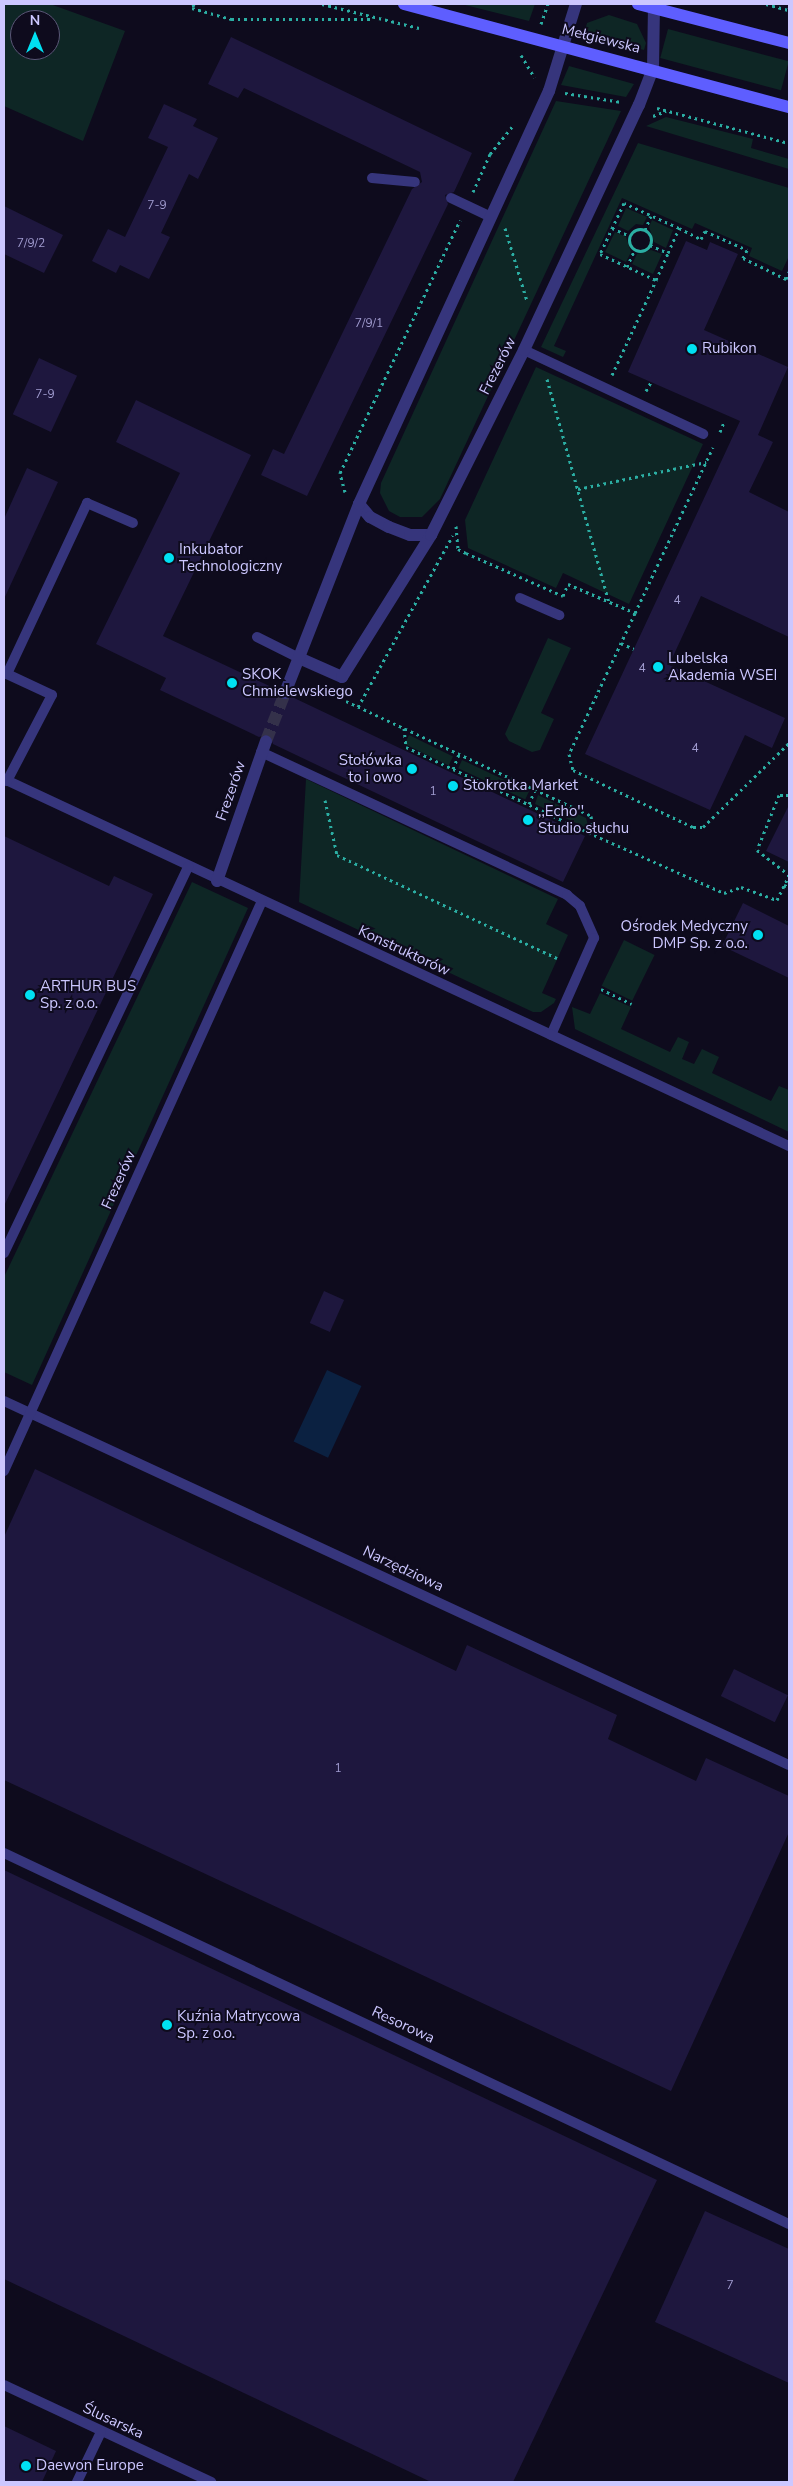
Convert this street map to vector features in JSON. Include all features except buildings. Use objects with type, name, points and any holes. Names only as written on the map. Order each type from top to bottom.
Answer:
[{"type":"main road","name":"Mełgiewska","points":[[404,4],[653,69],[789,107]]},
{"type":"main road","points":[[638,4],[789,43]]},
{"type":"street","points":[[285,693],[359,504],[497,219],[549,91],[576,4]]},
{"type":"street","name":"Frezerów","points":[[299,658],[342,677],[431,535],[524,350],[653,69],[654,8]]},
{"type":"street","points":[[359,504],[370,517],[389,527],[410,535],[431,535]]},
{"type":"street","name":"Frezerów","points":[[217,881],[264,746]]},
{"type":"lane","points":[[372,178],[415,182]]},
{"type":"lane","points":[[451,198],[497,219]]},
{"type":"lane","points":[[524,350],[703,434]]},
{"type":"lane","points":[[6,780],[52,695],[7,674],[87,503],[133,523]]},
{"type":"lane","points":[[520,598],[558,615]]},
{"type":"lane","points":[[257,637],[299,658]]},
{"type":"lane","points":[[264,746],[321,780],[567,895],[580,906],[594,938],[551,1036]]},
{"type":"lane","name":"Konstruktorów","points":[[6,780],[217,881],[789,1146]]},
{"type":"lane","points":[[4,1254],[188,866]]},
{"type":"lane","name":"Frezerów","points":[[4,1471],[262,901]]},
{"type":"lane","name":"Narzędziowa","points":[[4,1401],[789,1765]]},
{"type":"lane","name":"Resorowa","points":[[4,1853],[789,2224]]},
{"type":"lane","name":"Ślusarska","points":[[4,2385],[211,2482]]},
{"type":"lane","points":[[78,2482],[101,2432]]},
{"type":"path","points":[[194,4],[192,8],[231,19],[379,19]]},
{"type":"path","points":[[541,25],[548,4]]},
{"type":"path","points":[[766,4],[789,10]]},
{"type":"path","points":[[529,64],[533,82]]},
{"type":"path","points":[[558,92],[624,102]]},
{"type":"path","points":[[657,108],[789,143]]},
{"type":"path","points":[[346,495],[340,473],[490,154],[514,124]]},
{"type":"path","points":[[656,280],[600,254],[624,203],[701,238],[705,231],[747,250],[743,258],[786,278],[789,272]]},
{"type":"path","points":[[645,230],[651,216]]},
{"type":"path","points":[[497,219],[529,309]]},
{"type":"path","points":[[612,228],[630,236]]},
{"type":"path","points":[[609,381],[679,228]]},
{"type":"path","points":[[635,249],[629,243],[630,236],[634,230],[645,230]]},
{"type":"path","points":[[645,230],[651,238],[650,245]]},
{"type":"path","points":[[635,249],[650,245],[668,253]]},
{"type":"path","points":[[627,267],[635,249]]},
{"type":"path","points":[[544,371],[609,602]]},
{"type":"path","points":[[724,422],[569,754],[570,765],[578,773],[693,827],[703,827],[789,743]]},
{"type":"path","points":[[578,489],[706,462]]},
{"type":"path","points":[[456,526],[458,549],[466,553],[562,596],[568,584],[634,614]]},
{"type":"path","points":[[358,706],[449,546]]},
{"type":"path","points":[[621,643],[634,649]]},
{"type":"path","points":[[346,701],[591,816],[594,835]]},
{"type":"path","points":[[404,728],[406,747],[594,835],[724,893],[741,887],[777,900],[789,875],[757,850],[779,796],[789,795]]},
{"type":"path","points":[[453,769],[459,754]]},
{"type":"path","points":[[321,780],[337,854],[557,958]]},
{"type":"path","points":[[529,804],[535,790]]},
{"type":"path","points":[[784,885],[789,887]]},
{"type":"path","points":[[602,990],[632,1004]]},
{"type":"green space","points":[[4,4],[50,4],[125,31],[83,141],[4,106]]},
{"type":"green space","points":[[461,4],[535,4],[529,21]]},
{"type":"green space","points":[[609,15],[637,24],[646,43],[644,50],[584,34],[587,23]]},
{"type":"green space","points":[[668,29],[789,61],[781,90],[660,58]]},
{"type":"green space","points":[[569,66],[634,84],[626,97],[561,85]]},
{"type":"green space","points":[[556,101],[621,111],[440,499],[422,517],[400,517],[389,511],[380,493],[381,483]]},
{"type":"green space","points":[[666,117],[753,139],[751,148],[789,159],[789,169],[646,126]]},
{"type":"green space","points":[[638,143],[789,188],[789,256],[782,271],[749,256],[752,248],[695,223],[692,229],[622,198],[554,346],[566,351],[563,357],[541,347]]},
{"type":"green space","points":[[626,208],[647,217],[643,225],[636,224],[628,231],[618,226]]},
{"type":"green space","points":[[652,220],[673,230],[666,248],[654,242],[649,227]]},
{"type":"green space","points":[[615,232],[626,237],[631,252],[626,262],[605,252]]},
{"type":"green space","points":[[651,250],[662,254],[653,274],[632,264],[637,254]]},
{"type":"green space","points":[[536,367],[703,444],[629,604],[563,573],[556,588],[468,548],[465,520]]},
{"type":"green space","points":[[548,638],[571,648],[541,713],[554,719],[540,750],[532,752],[509,741],[505,734]]},
{"type":"green space","points":[[409,735],[453,756],[449,765],[405,744]]},
{"type":"green space","points":[[462,760],[529,791],[525,799],[458,768]]},
{"type":"green space","points":[[306,779],[558,899],[546,924],[568,935],[542,993],[556,999],[554,1003],[541,1012],[533,1012],[299,902]]},
{"type":"green space","points":[[538,795],[586,818],[589,829],[535,804]]},
{"type":"green space","points":[[192,882],[248,908],[32,1385],[4,1372],[4,1277]]},
{"type":"green space","points":[[624,940],[655,955],[632,1001],[602,986]]},
{"type":"green space","points":[[600,993],[631,1007],[621,1029],[670,1052],[678,1037],[689,1042],[682,1059],[694,1064],[702,1049],[719,1057],[712,1073],[771,1101],[779,1086],[789,1090],[789,1132],[575,1029],[572,1007],[590,1014]]},
{"type":"water","points":[[327,1370],[361,1386],[328,1458],[294,1442]]},
{"type":"tunnel","points":[[266,741],[285,693]]},
{"type":"place","name":"Rubikon","points":[[692,349]]},
{"type":"place","name":"Inkubator Technologiczny","points":[[169,558]]},
{"type":"place","name":"Lubelska Akademia WSEI","points":[[658,667]]},
{"type":"place","name":"SKOK Chmielewskiego","points":[[232,683]]},
{"type":"place","name":"Stołówka to i owo","points":[[412,769]]},
{"type":"place","name":"Stokrotka Market","points":[[453,786]]},
{"type":"place","name":",,Echo'' Studio słuchu","points":[[528,820]]},
{"type":"place","name":"Ośrodek Medyczny DMP Sp. z o.o.","points":[[758,935]]},
{"type":"place","name":"ARTHUR BUS Sp. z o.o.","points":[[30,995]]},
{"type":"place","name":"Kuźnia Matrycowa Sp. z o.o.","points":[[167,2025]]},
{"type":"place","name":"Daewon Europe","points":[[26,2466]]}]
